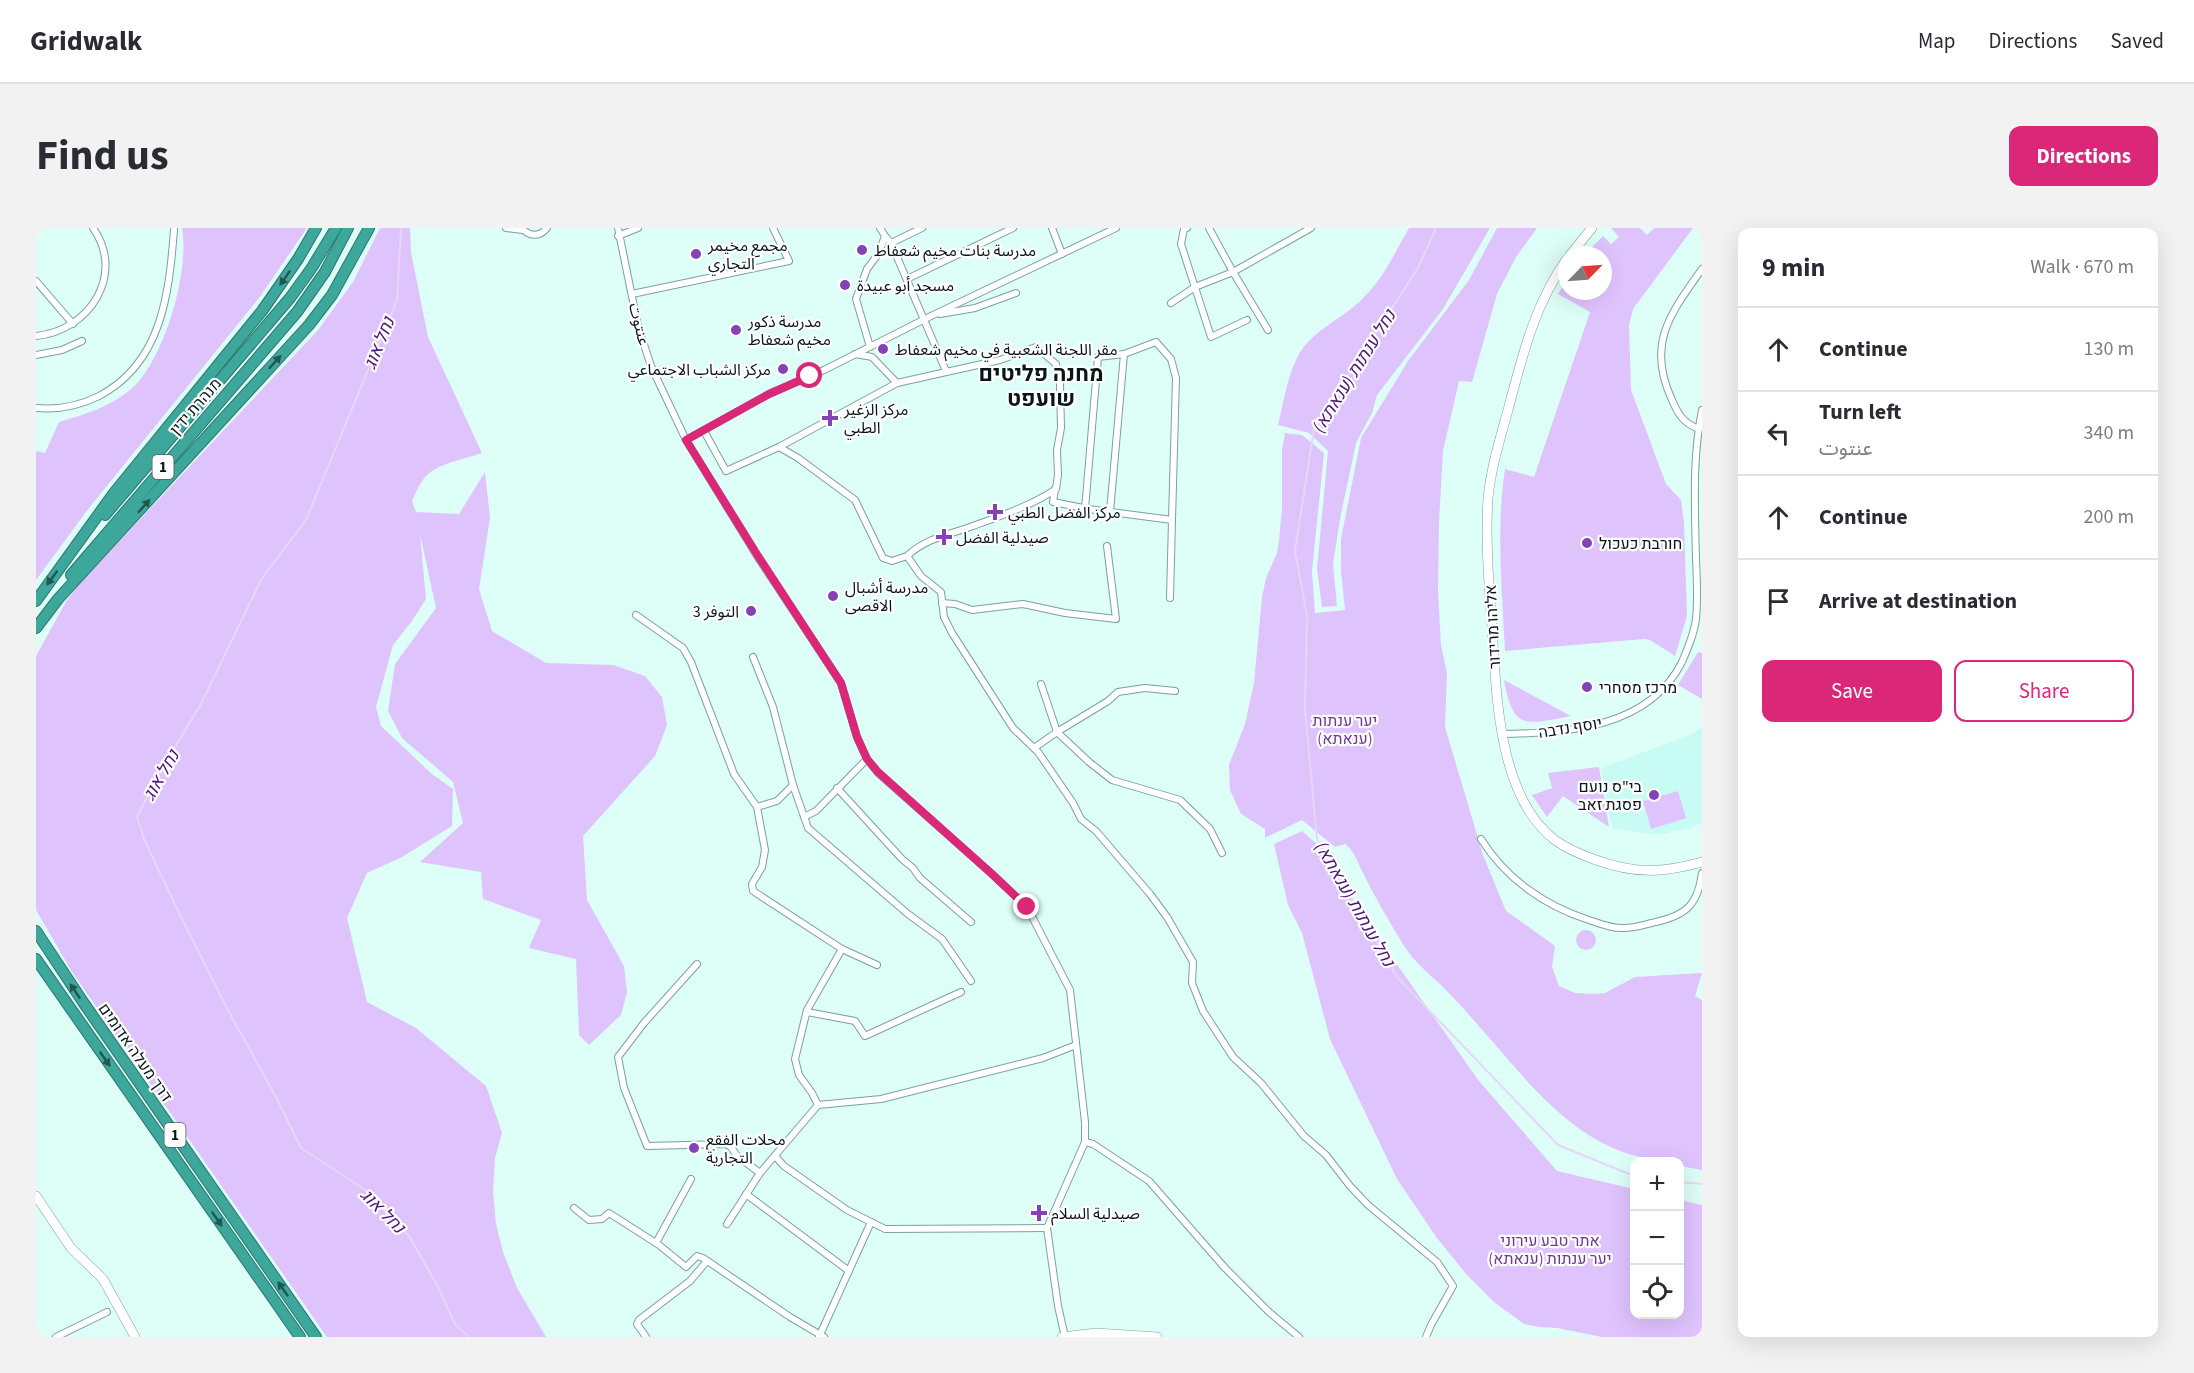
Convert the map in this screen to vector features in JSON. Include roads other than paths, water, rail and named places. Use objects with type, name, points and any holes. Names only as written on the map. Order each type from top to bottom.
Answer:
[{"type":"highway","points":[[69,555],[114,493],[262,311],[298,259],[316,228]]},
{"type":"highway","name":"מנהרת ידין","points":[[69,555],[290,298],[336,228]]},
{"type":"highway","name":"מנהרת ידין","points":[[36,628],[67,581],[100,540],[297,312],[326,272],[348,228]]},
{"type":"highway","points":[[36,628],[64,591],[309,325],[337,287],[369,228]]},
{"type":"highway","name":"1","points":[[36,601],[69,555]]},
{"type":"highway","name":"דרך מעלה אדומים","points":[[36,931],[316,1337]]},
{"type":"highway","name":"דרך מעלה אדומים","points":[[36,959],[300,1337]]},
{"type":"street","points":[[36,336],[47,335],[73,324],[91,306],[105,277],[105,254],[102,243],[93,228]]},
{"type":"street","points":[[506,228],[522,229],[534,235],[541,234],[547,228]]},
{"type":"street","points":[[618,232],[638,228]]},
{"type":"street","points":[[632,294],[789,261],[773,228]]},
{"type":"street","points":[[880,228],[891,243],[928,318],[946,371]]},
{"type":"street","points":[[891,243],[922,228]]},
{"type":"street","points":[[907,279],[1013,228]]},
{"type":"street","points":[[1052,228],[1062,254]]},
{"type":"street","points":[[686,440],[769,394],[1116,228]]},
{"type":"street","points":[[1186,228],[1181,244],[1211,337],[1247,320]]},
{"type":"street","points":[[1209,228],[1268,330]]},
{"type":"street","points":[[1171,303],[1195,287],[1233,272],[1311,228]]},
{"type":"street","points":[[1577,246],[1592,228]]},
{"type":"street","points":[[36,408],[62,408],[93,399],[120,382],[139,363],[148,351],[159,324],[170,274],[174,230]]},
{"type":"street","name":"عنتوت","points":[[618,232],[638,326],[651,366],[686,440],[841,683],[857,737],[867,759]]},
{"type":"street","points":[[870,347],[856,299],[867,269],[879,253],[885,236]]},
{"type":"street","points":[[1699,429],[1683,421],[1678,413],[1664,379],[1660,353],[1664,330],[1672,311],[1702,269]]},
{"type":"street","name":"אליהו מרידור","points":[[1558,274],[1536,316],[1516,380],[1491,478],[1487,521],[1491,616],[1502,734],[1507,760],[1519,792],[1536,820],[1556,841],[1589,857],[1638,872],[1669,870],[1702,862]]},
{"type":"street","points":[[36,281],[73,324]]},
{"type":"street","points":[[928,318],[975,308],[1016,293]]},
{"type":"street","points":[[36,355],[62,350],[82,341]]},
{"type":"street","points":[[1085,508],[1098,357],[1124,354],[1156,342],[1171,359],[1176,378],[1170,598]]},
{"type":"street","points":[[704,431],[726,471],[779,447],[897,383],[1000,360],[1035,346],[1056,364],[1060,384],[1061,428],[1057,450],[1058,475],[1053,502],[1172,520]]},
{"type":"street","points":[[855,354],[872,357],[897,383]]},
{"type":"street","points":[[1110,512],[1124,354]]},
{"type":"street","name":"יוסף נדבה","points":[[1502,734],[1529,734],[1587,727],[1613,720],[1647,703],[1672,679],[1690,645],[1696,621],[1695,465],[1702,410]]},
{"type":"street","points":[[779,447],[798,458],[855,500],[883,558],[892,561],[907,556],[915,548],[940,535],[969,527],[1044,497],[1056,489]]},
{"type":"street","points":[[942,603],[955,604],[972,610],[1023,604],[1065,613],[1116,619],[1107,546]]},
{"type":"street","points":[[907,556],[921,576],[940,592],[944,617],[965,655],[992,692],[1013,728],[1034,748],[1070,797],[1081,819],[1096,831],[1167,917],[1193,962],[1192,983],[1203,1011],[1233,1057],[1261,1083],[1304,1136],[1326,1155],[1356,1192],[1437,1262],[1454,1286],[1426,1337]]},
{"type":"street","points":[[636,615],[683,648],[691,662],[734,774],[757,807],[765,850],[762,867],[752,884],[753,891],[842,949],[877,965]]},
{"type":"street","points":[[753,657],[773,707],[793,785],[804,817],[813,834],[908,915],[942,939],[971,981]]},
{"type":"street","points":[[1041,684],[1058,732],[1089,762],[1112,780],[1180,800],[1210,829],[1222,853]]},
{"type":"street","points":[[1034,748],[1108,701],[1118,692],[1145,688],[1175,691]]},
{"type":"street","points":[[804,817],[816,811],[867,759],[878,772],[1027,907],[1070,990],[1085,1122],[1085,1142],[1047,1228],[1063,1337],[1112,1333],[1157,1337]]},
{"type":"street","points":[[757,807],[777,801],[793,785]]},
{"type":"street","points":[[837,789],[920,878],[971,922]]},
{"type":"street","points":[[1481,839],[1498,863],[1535,894],[1559,909],[1608,926],[1636,927],[1684,912],[1697,896],[1702,873]]},
{"type":"street","points":[[818,1105],[799,1075],[795,1059],[807,1012],[842,949]]},
{"type":"street","points":[[697,964],[644,1023],[618,1057],[624,1088],[647,1146],[726,1144],[737,1156],[760,1173]]},
{"type":"street","points":[[807,1012],[855,1021],[865,1036],[961,992]]},
{"type":"street","points":[[727,1224],[760,1173],[818,1105],[881,1099],[1043,1058],[1076,1045]]},
{"type":"street","points":[[1085,1142],[1093,1144],[1149,1181],[1225,1268],[1269,1312],[1299,1337]]},
{"type":"street","points":[[775,1156],[784,1166],[847,1210],[885,1229],[1047,1228]]},
{"type":"street","points":[[656,1243],[691,1179]]},
{"type":"street","points":[[746,1194],[849,1271]]},
{"type":"street","points":[[37,1201],[71,1248],[103,1279],[135,1337]]},
{"type":"street","points":[[574,1208],[589,1220],[602,1219],[609,1213],[656,1243],[686,1267],[697,1256],[707,1260],[821,1336],[871,1222]]},
{"type":"street","points":[[645,1337],[637,1324],[639,1320],[690,1281],[704,1267],[707,1260]]},
{"type":"street","points":[[56,1337],[107,1312]]},
{"type":"waterway","name":"נחל אוג","points":[[401,228],[397,300],[306,520],[262,578],[202,702],[155,781],[137,817],[144,839],[181,917],[301,1148],[364,1189],[409,1236],[437,1285],[455,1324],[469,1337]]},
{"type":"waterway","name":"נחל ענתות (ענאתא)","points":[[1436,228],[1418,268],[1314,428],[1295,551],[1307,616],[1305,710],[1317,839],[1397,977],[1558,1145],[1630,1174]]},
{"type":"waterway","name":"נחל ענתות (ענאתא)","points":[[1684,1182],[1702,1184]]},
{"type":"place","name":"مدرسة بنات مخيم شعفاط","points":[[862,250]]},
{"type":"place","name":"مجمع مخيمر التجاري","points":[[696,254]]},
{"type":"place","name":"مسجد أبو عبيدة","points":[[845,285]]},
{"type":"place","name":"مدرسة ذكور مخيم شعفاط","points":[[736,330]]},
{"type":"place","name":"مقر اللجنة الشعبية في مخيم شعفاط","points":[[883,349]]},
{"type":"place","name":"مركز الشباب الاجتماعي","points":[[783,369]]},
{"type":"place","name":"مركز الزغير الطبي","points":[[830,418]]},
{"type":"place","name":"مركز الفضل الطبي","points":[[995,512]]},
{"type":"place","name":"صيدلية الفضل","points":[[944,537]]},
{"type":"place","name":"חורבת כעכול","points":[[1587,543]]},
{"type":"place","name":"مدرسة أشبال الاقصى","points":[[833,596]]},
{"type":"place","name":"التوفر 3","points":[[751,611]]},
{"type":"place","name":"מרכז מסחרי","points":[[1587,687]]},
{"type":"place","name":"בי\"ס נועם פסגת זאב","points":[[1654,795]]},
{"type":"place","name":"محلات الفقع التجارية","points":[[694,1148]]},
{"type":"place","name":"صيدلية السلام","points":[[1039,1213]]},
{"type":"district","name":"מחנה פליטים שועפט","points":[[1041,386]]},
{"type":"park label","name":"יער ענתות (ענאתא)","points":[[1345,729]]},
{"type":"park label","name":"אתר טבע עירוני יער ענתות (ענאתא)","points":[[1550,1249]]}]
